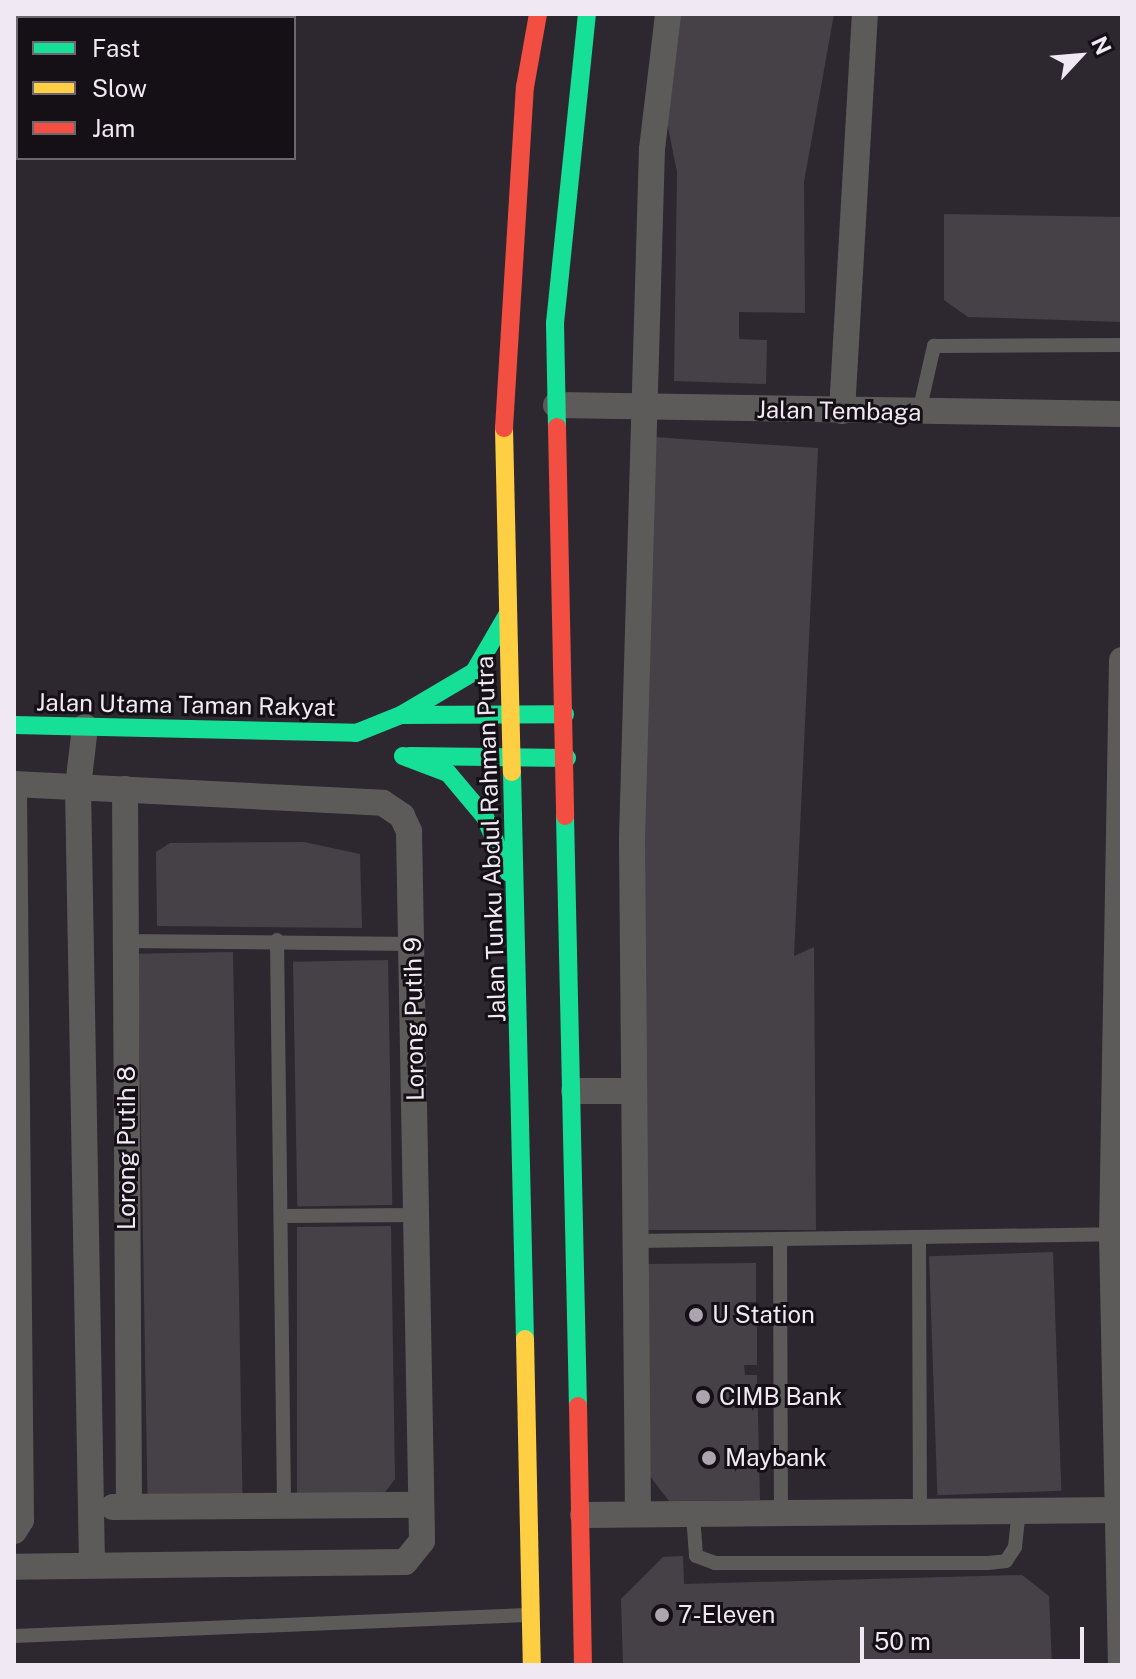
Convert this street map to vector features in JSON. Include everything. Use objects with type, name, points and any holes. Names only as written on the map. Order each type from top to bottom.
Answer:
[{"type":"main road","name":"Jalan Tunku Abdul Rahman Putra","points":[[532,1665],[518,895],[507,614],[504,325],[538,14]]},
{"type":"main road","points":[[583,1665],[583,1515],[567,758],[556,405],[567,169],[587,14]]},
{"type":"main road","points":[[401,715],[474,672],[507,614]]},
{"type":"main road","name":"Jalan Utama Taman Rakyat","points":[[14,725],[356,733],[401,715],[565,714]]},
{"type":"main road","points":[[513,715],[567,758]]},
{"type":"main road","name":"Jalan Utama Taman Rakyat","points":[[356,733],[403,756],[567,758]]},
{"type":"main road","points":[[403,756],[448,773],[485,817],[518,895]]},
{"type":"street","points":[[638,1514],[630,1091],[652,149],[668,14]]},
{"type":"street","points":[[842,411],[865,14]]},
{"type":"street","name":"Jalan Tembaga","points":[[556,405],[1122,414]]},
{"type":"street","points":[[1121,1665],[1112,1234],[1117,1178],[1122,660]]},
{"type":"street","points":[[14,1567],[92,1563],[78,787],[85,727]]},
{"type":"street","name":"Lorong Putih 9","points":[[14,784],[383,803],[409,831],[422,1541],[405,1562],[92,1563]]},
{"type":"street","name":"Lorong Putih 8","points":[[125,789],[129,1506]]},
{"type":"street","points":[[14,794],[21,1520],[14,1531]]},
{"type":"street","points":[[574,1091],[630,1091]]},
{"type":"street","points":[[92,1507],[421,1505]]},
{"type":"street","points":[[583,1515],[1118,1510]]},
{"type":"lane","points":[[919,412],[934,346],[1122,345]]},
{"type":"lane","points":[[277,940],[284,1506]]},
{"type":"lane","points":[[125,941],[277,940],[412,944]]},
{"type":"lane","points":[[281,1216],[418,1215]]},
{"type":"lane","points":[[633,1241],[1112,1234]]},
{"type":"lane","points":[[919,1237],[920,1512]]},
{"type":"lane","points":[[780,1239],[781,1513]]},
{"type":"lane","points":[[693,1514],[696,1556],[715,1563],[988,1563],[1006,1561],[1015,1547],[1019,1511]]},
{"type":"lane","points":[[14,1636],[532,1615]]},
{"type":"building","points":[[676,14],[834,14],[804,182],[805,313],[739,312],[739,339],[767,340],[766,384],[674,381],[677,172],[661,92]]},
{"type":"building","points":[[944,214],[1122,217],[1122,322],[968,317],[944,300]]},
{"type":"building","points":[[654,437],[818,448],[794,956],[814,947],[816,1230],[635,1230]]},
{"type":"building","points":[[304,842],[360,854],[362,928],[157,926],[156,852],[170,843]]},
{"type":"building","points":[[233,952],[242,1496],[148,1498],[138,954]]},
{"type":"building","points":[[388,960],[392,1205],[297,1207],[293,962]]},
{"type":"building","points":[[391,1226],[395,1479],[382,1496],[297,1495],[297,1227]]},
{"type":"building","points":[[1053,1252],[1061,1491],[937,1495],[929,1256]]},
{"type":"building","points":[[756,1263],[756,1302],[743,1302],[744,1321],[757,1321],[757,1365],[744,1365],[745,1375],[757,1375],[760,1500],[669,1501],[649,1475],[645,1264]]},
{"type":"building","points":[[683,1556],[684,1584],[1022,1575],[1049,1596],[1052,1665],[623,1665],[621,1599],[663,1557]]},
{"type":"traffic: fast","points":[[557,427],[555,323],[587,14]]},
{"type":"traffic: fast","points":[[401,715],[474,672],[507,615]]},
{"type":"traffic: fast","points":[[14,725],[356,733],[401,715],[565,714]]},
{"type":"traffic: fast","points":[[403,756],[448,773],[485,817],[508,872]]},
{"type":"traffic: fast","points":[[409,756],[567,758]]},
{"type":"traffic: fast","points":[[512,772],[525,1339]]},
{"type":"traffic: fast","points":[[565,816],[578,1406]]},
{"type":"traffic: slow","points":[[504,428],[512,772]]},
{"type":"traffic: slow","points":[[525,1339],[532,1665]]},
{"type":"traffic: jam","points":[[504,428],[525,87],[538,14]]},
{"type":"traffic: jam","points":[[557,427],[565,816]]},
{"type":"traffic: jam","points":[[578,1406],[583,1665]]},
{"type":"place","name":"U Station","points":[[696,1315]]},
{"type":"place","name":"CIMB Bank","points":[[703,1397]]},
{"type":"place","name":"Maybank","points":[[709,1458]]},
{"type":"place","name":"7-Eleven","points":[[662,1615]]}]
